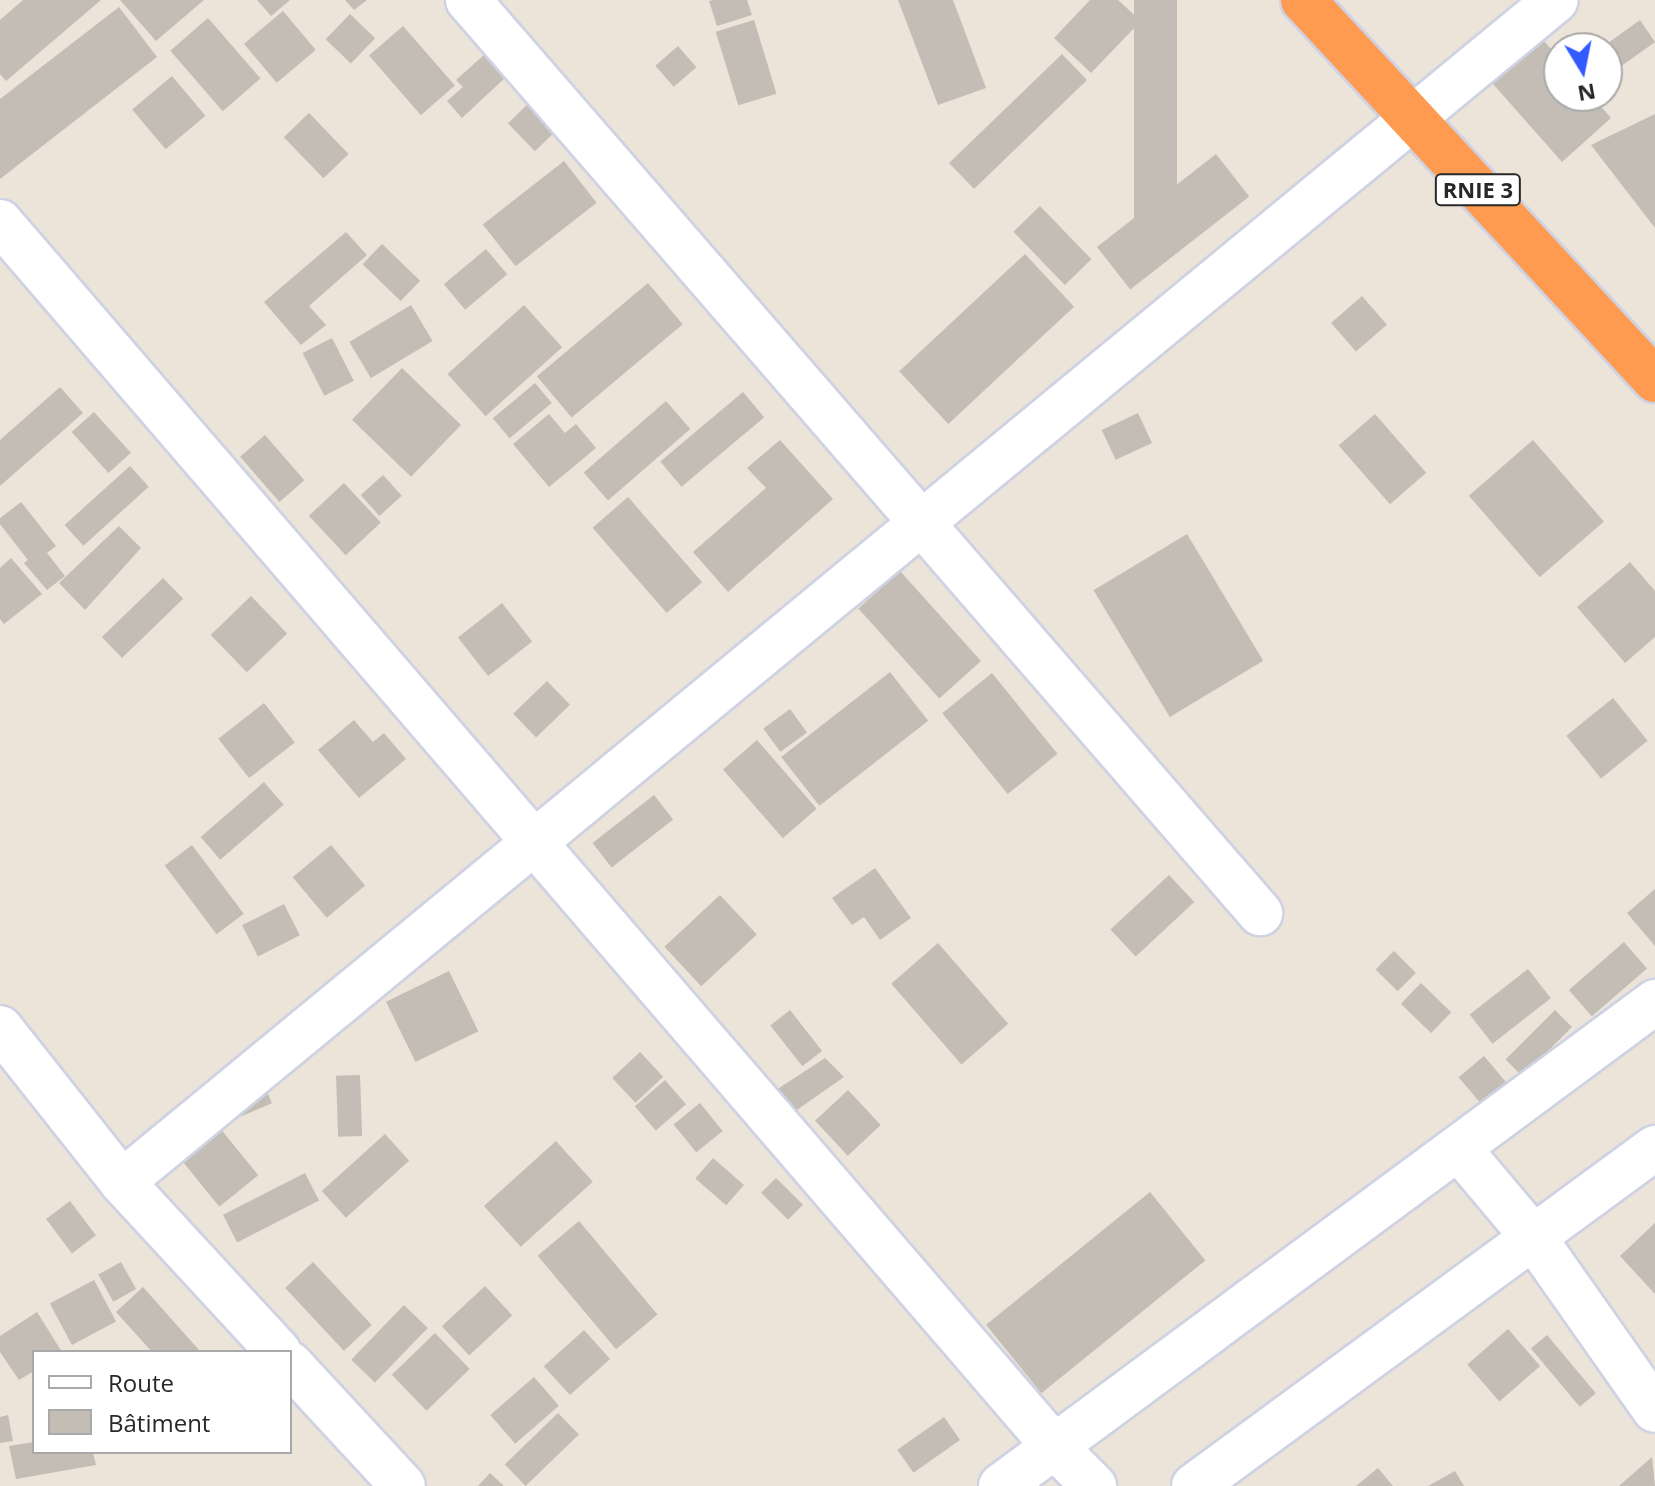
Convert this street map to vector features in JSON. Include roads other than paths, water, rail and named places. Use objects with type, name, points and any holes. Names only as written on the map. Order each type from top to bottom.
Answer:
[{"type":"highway","name":"RNIE 3","points":[[1303,0],[1655,380]]},
{"type":"street","points":[[468,0],[1260,913]]},
{"type":"street","points":[[122,1182],[1556,0]]},
{"type":"street","points":[[0,222],[1054,1446],[1094,1486]]},
{"type":"street","points":[[1001,1486],[1655,1002]]},
{"type":"street","points":[[0,1028],[122,1182],[277,1350]]},
{"type":"street","points":[[1194,1486],[1655,1148]]},
{"type":"street","points":[[1459,1149],[1534,1238],[1655,1410]]},
{"type":"street","points":[[292,1366],[403,1486]]}]
